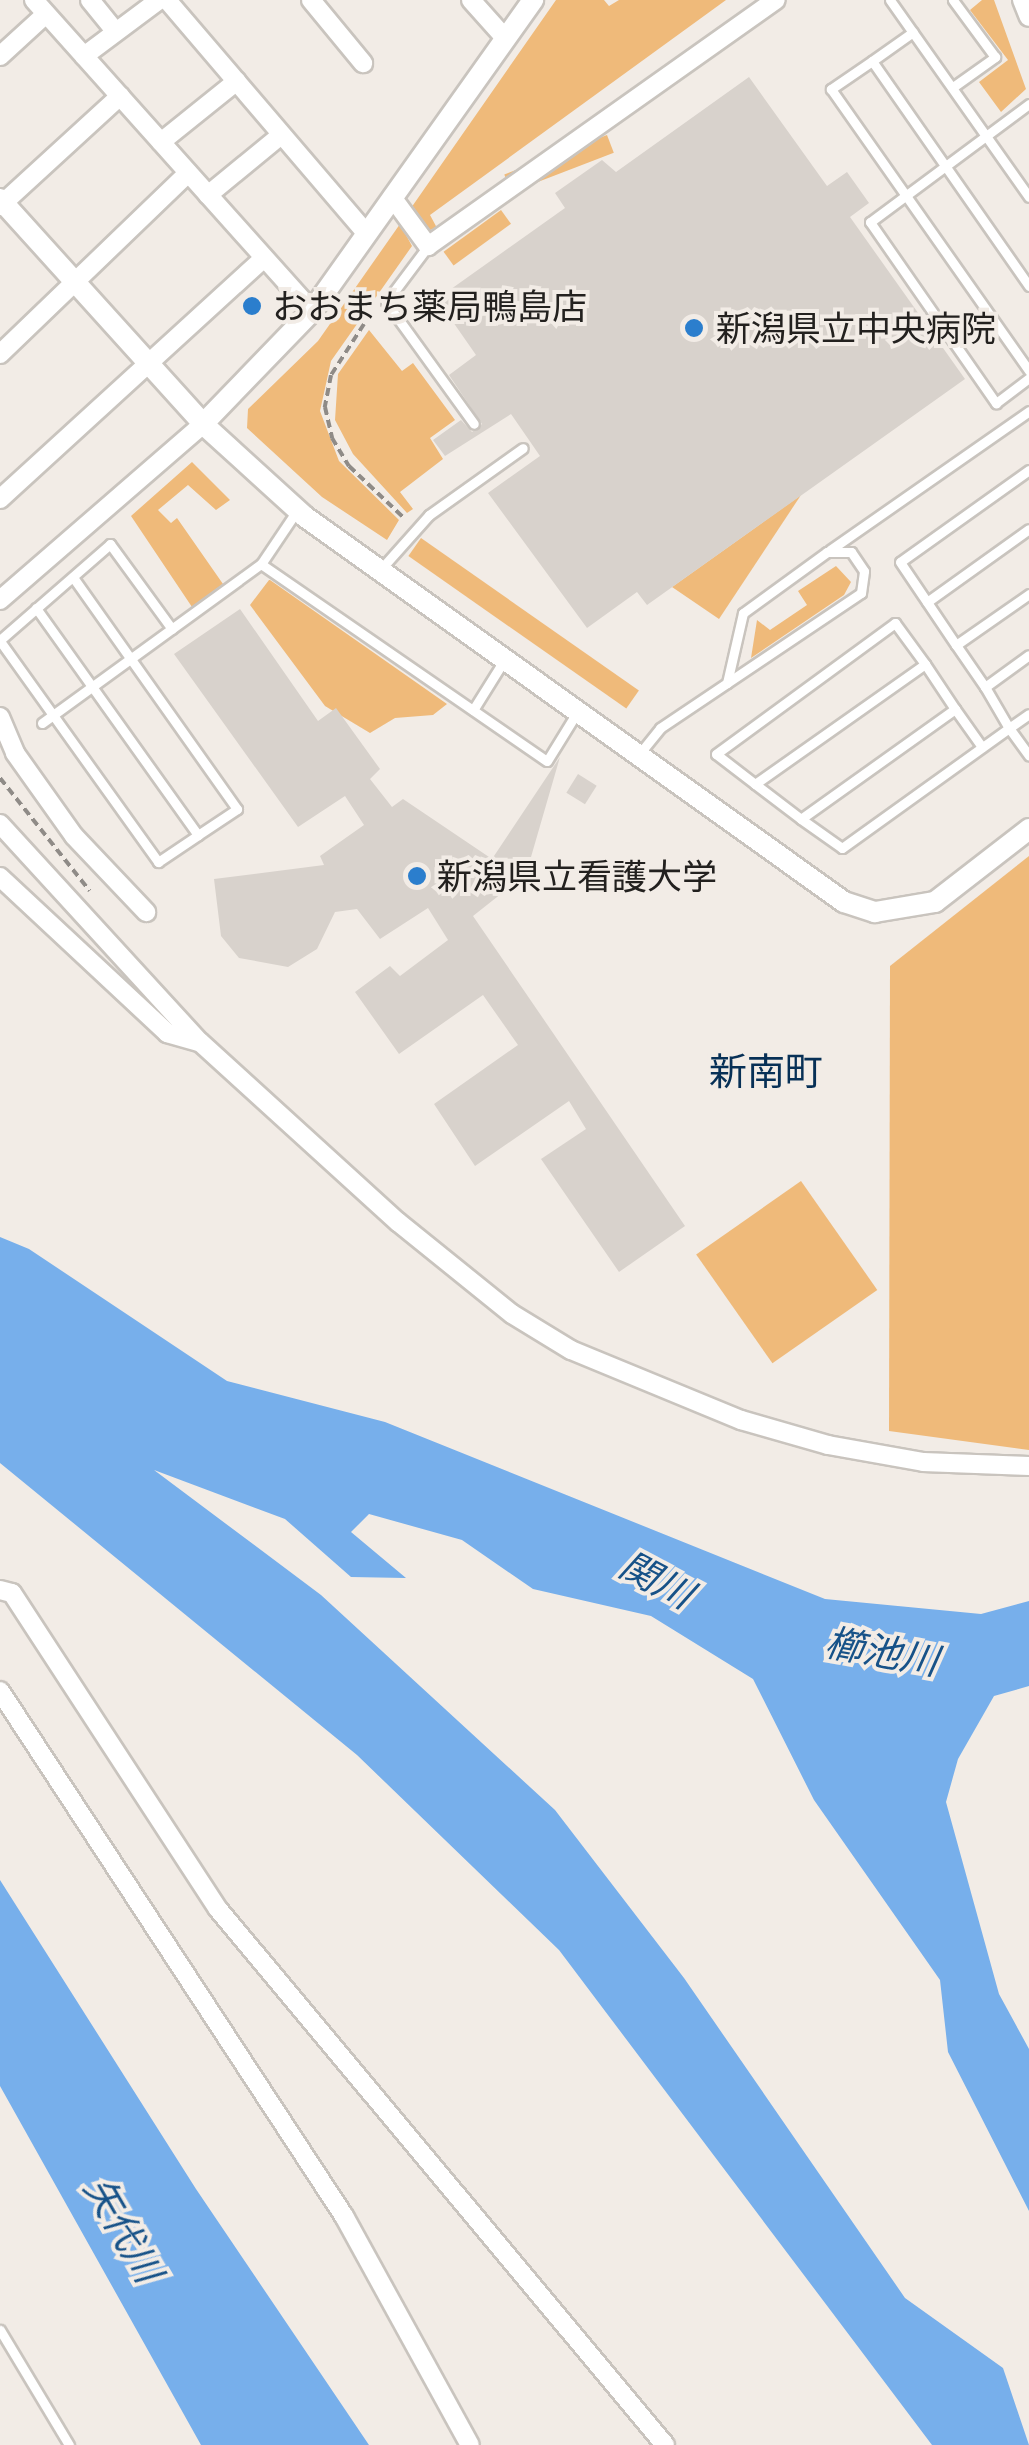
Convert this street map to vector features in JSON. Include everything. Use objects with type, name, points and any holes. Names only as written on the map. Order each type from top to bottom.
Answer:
[{"type":"street","points":[[90,0],[116,32]]},
{"type":"street","points":[[84,56],[159,0]]},
{"type":"street","points":[[167,0],[366,233]]},
{"type":"street","points":[[311,0],[364,63]]},
{"type":"street","points":[[471,0],[506,38]]},
{"type":"street","points":[[0,600],[203,424],[312,311],[532,0]]},
{"type":"street","points":[[392,198],[428,246],[776,0]]},
{"type":"street","points":[[1022,0],[1029,17]]},
{"type":"street","points":[[0,56],[40,7],[312,311]]},
{"type":"street","points":[[161,142],[236,81]]},
{"type":"street","points":[[120,96],[1,202],[203,424],[298,510],[844,902],[874,912],[935,902],[1029,828]]},
{"type":"street","points":[[208,195],[280,136]]},
{"type":"street","points":[[0,354],[78,284],[188,172]]},
{"type":"street","points":[[0,499],[264,258]]},
{"type":"street","points":[[0,717],[15,753],[74,836],[146,912]]},
{"type":"street","points":[[0,824],[200,1042],[398,1222],[512,1314],[572,1350],[742,1420],[828,1445],[923,1462],[1029,1466]]},
{"type":"street","points":[[0,876],[166,1033],[200,1042]]},
{"type":"street","points":[[0,1590],[12,1593],[218,1909],[664,2445]]},
{"type":"street","points":[[0,1690],[344,2216],[470,2445]]},
{"type":"lane","points":[[890,0],[1029,197]]},
{"type":"lane","points":[[952,87],[995,58],[953,0]]},
{"type":"lane","points":[[913,32],[830,90],[905,195],[1029,375],[996,403],[870,222],[905,195],[1029,104]]},
{"type":"lane","points":[[872,60],[1029,286]]},
{"type":"lane","points":[[428,246],[386,302],[474,424]]},
{"type":"lane","points":[[727,683],[743,613],[1029,412]]},
{"type":"lane","points":[[380,570],[416,528],[522,448]]},
{"type":"lane","points":[[1029,470],[900,562],[1029,756]]},
{"type":"lane","points":[[42,724],[261,564],[298,510]]},
{"type":"lane","points":[[927,602],[1029,529]]},
{"type":"lane","points":[[73,577],[237,809],[158,862],[0,641],[110,544],[172,629]]},
{"type":"lane","points":[[639,756],[660,728],[860,593],[864,571],[851,552],[828,552]]},
{"type":"lane","points":[[261,564],[546,761],[578,712]]},
{"type":"lane","points":[[956,645],[1029,594]]},
{"type":"lane","points":[[36,608],[198,835]]},
{"type":"lane","points":[[982,747],[894,623],[716,754],[842,848],[1029,714]]},
{"type":"lane","points":[[985,686],[1029,655]]},
{"type":"lane","points":[[473,710],[504,659]]},
{"type":"lane","points":[[755,784],[925,664]]},
{"type":"lane","points":[[801,818],[954,709]]},
{"type":"lane","points":[[0,2330],[69,2445]]},
{"type":"path","points":[[364,324],[331,375],[325,407],[332,438],[364,482],[416,528]]},
{"type":"shaded area","points":[[556,0],[604,0],[609,6],[619,0],[726,0],[430,215],[437,228],[430,230],[411,208]]},
{"type":"shaded area","points":[[982,0],[994,0],[1026,89],[1001,112],[979,82],[1008,60],[970,10]]},
{"type":"shaded area","points":[[607,135],[614,153],[511,192],[504,174]]},
{"type":"shaded area","points":[[501,210],[511,224],[454,265],[444,252]]},
{"type":"shaded area","points":[[400,224],[412,246],[331,361],[320,411],[339,461],[399,520],[387,540],[322,497],[247,428],[248,409],[318,341]]},
{"type":"shaded area","points":[[369,330],[402,371],[413,363],[455,420],[430,438],[443,459],[400,492],[413,509],[407,513],[353,454],[335,420],[338,374]]},
{"type":"shaded area","points":[[192,462],[230,500],[216,510],[188,485],[158,510],[171,523],[177,518],[223,584],[192,607],[131,516]]},
{"type":"shaded area","points":[[801,495],[719,619],[672,587]]},
{"type":"shaded area","points":[[421,538],[639,691],[626,709],[408,556]]},
{"type":"shaded area","points":[[836,566],[851,582],[844,595],[751,658],[757,620],[770,630],[807,605],[798,591]]},
{"type":"shaded area","points":[[269,580],[447,704],[433,715],[395,718],[370,733],[325,706],[250,605]]},
{"type":"shaded area","points":[[1029,856],[1029,1450],[889,1431],[890,966]]},
{"type":"shaded area","points":[[801,1181],[877,1290],[772,1363],[696,1254]]},
{"type":"water","points":[[0,1237],[29,1249],[227,1381],[385,1422],[825,1599],[981,1614],[1029,1601],[1029,1686],[994,1696],[958,1759],[946,1802],[999,1994],[1029,2049],[1029,2211],[948,2052],[940,1980],[814,1800],[753,1679],[651,1616],[533,1589],[462,1540],[369,1514],[351,1532],[406,1578],[351,1577],[285,1519],[154,1470],[321,1595],[555,1810],[684,1978],[905,2298],[1003,2368],[1029,2445],[932,2445],[559,1950],[357,1755],[0,1463]]},
{"type":"water","name":"矢代川","points":[[0,1880],[196,2189],[369,2445],[201,2445],[0,2086]]},
{"type":"building","points":[[749,77],[827,186],[847,172],[869,203],[850,217],[965,379],[647,605],[637,592],[587,628],[488,493],[540,456],[511,414],[445,456],[433,440],[461,420],[472,432],[482,424],[449,375],[476,355],[437,299],[565,208],[555,193],[602,160],[616,172]]},
{"type":"building","points":[[240,609],[318,721],[336,708],[380,769],[370,779],[392,807],[403,799],[492,859],[560,757],[531,857],[511,886],[473,916],[685,1226],[619,1272],[541,1159],[586,1129],[569,1101],[475,1166],[434,1104],[518,1045],[483,995],[399,1054],[355,992],[390,966],[400,976],[448,940],[428,908],[380,939],[357,909],[335,912],[317,949],[288,967],[239,958],[221,936],[214,879],[324,865],[320,856],[364,825],[345,796],[298,827],[174,654]]},
{"type":"building","points":[[578,774],[597,786],[585,804],[566,793]]},
{"type":"place","name":"おおまち薬局鴨島店","points":[[252,306]]},
{"type":"place","name":"新潟県立中央病院","points":[[694,328]]},
{"type":"place","name":"新潟県立看護大学","points":[[417,876]]},
{"type":"district","name":"新南町","points":[[766,1071]]},
{"type":"water label","name":"関川","points":[[657,1579]]},
{"type":"water label","name":"櫛池川","points":[[882,1651]]}]
